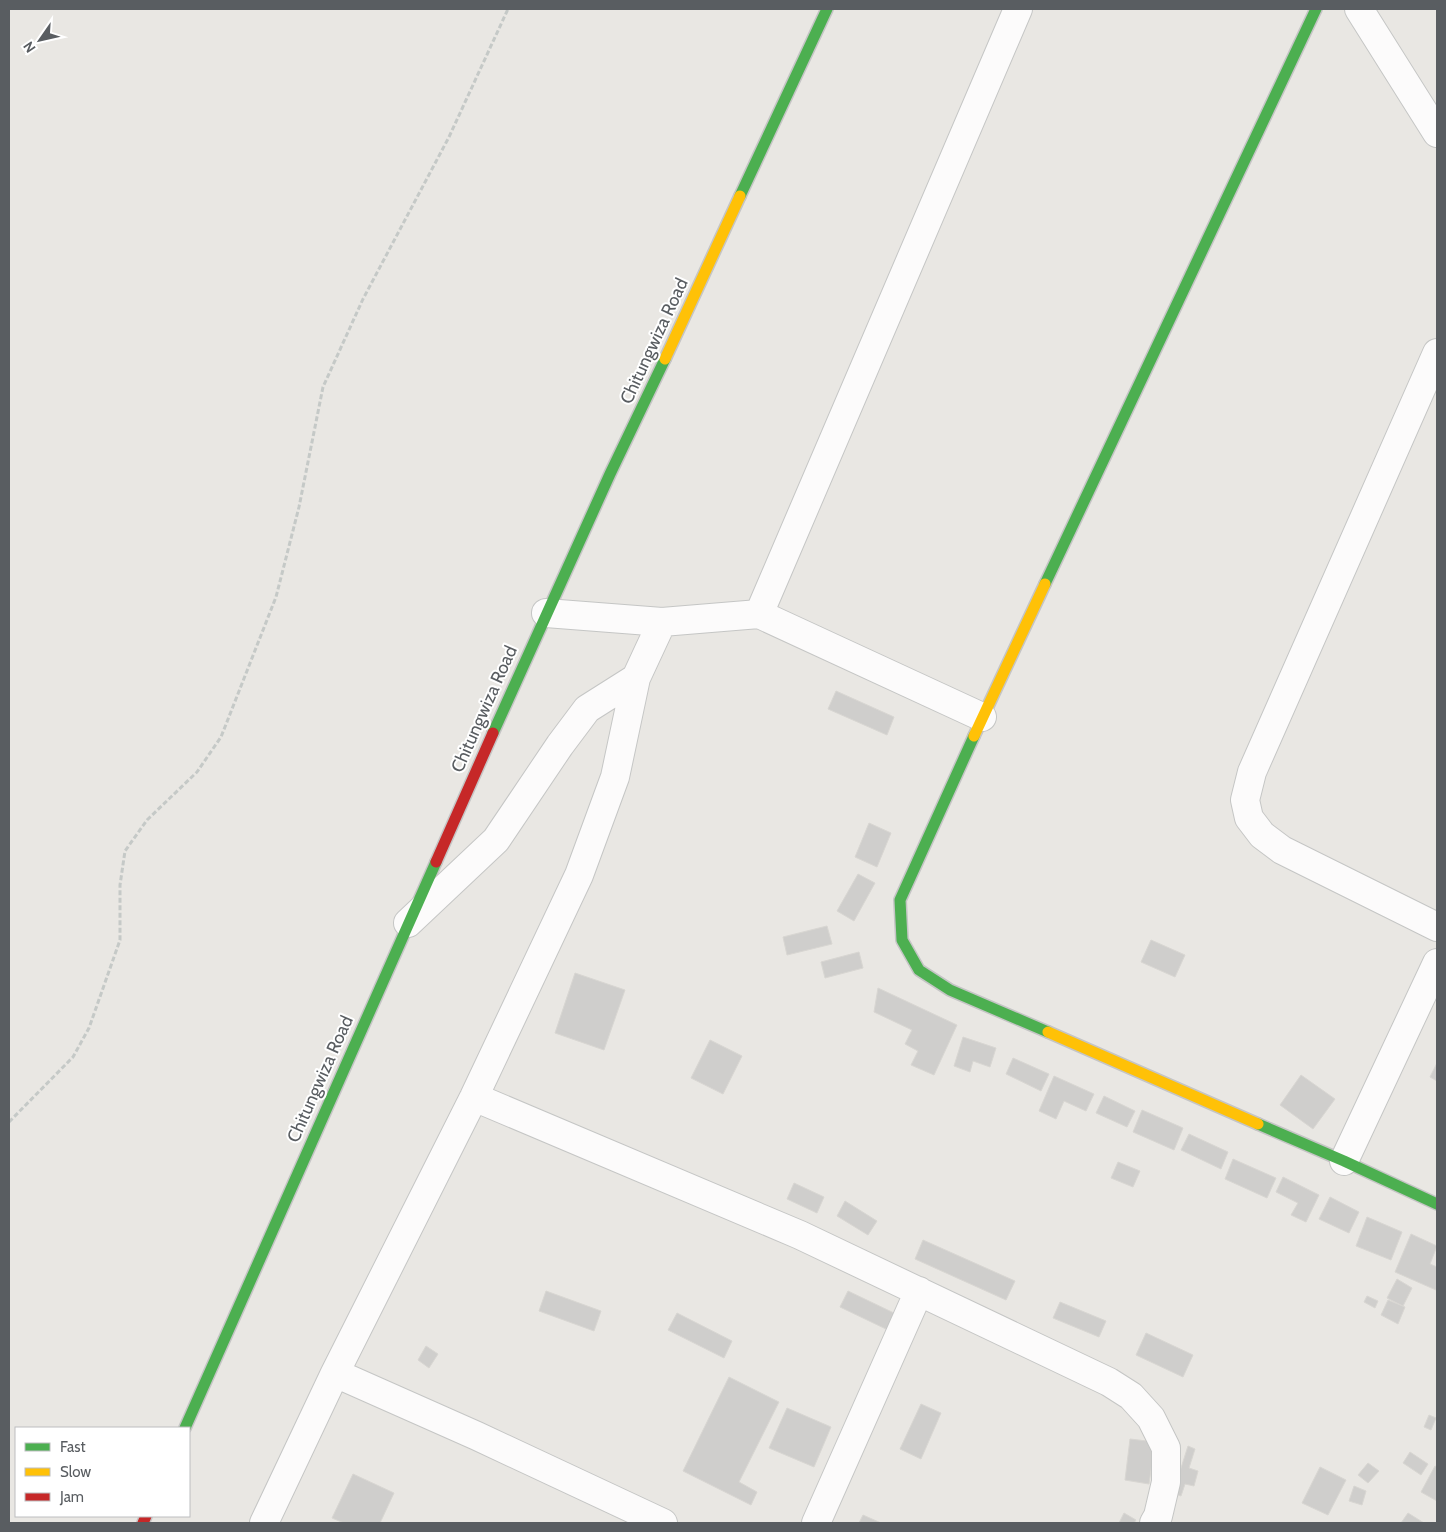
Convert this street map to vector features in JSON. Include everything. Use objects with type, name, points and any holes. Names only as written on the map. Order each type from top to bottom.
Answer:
[{"type":"street","name":"Chitungwiza Road","points":[[185,1427],[546,613],[827,9]]},
{"type":"street","points":[[759,614],[1018,9]]},
{"type":"street","points":[[1316,9],[982,717],[900,900],[902,940],[919,970],[959,994],[1437,1204]]},
{"type":"street","points":[[1359,9],[1437,133]]},
{"type":"street","points":[[1437,353],[1252,772],[1245,800],[1249,818],[1262,835],[1282,850],[1437,927]]},
{"type":"street","points":[[546,613],[662,622],[759,614],[982,717]]},
{"type":"street","points":[[264,1523],[335,1373],[474,1097],[579,875],[614,777],[636,678],[662,622]]},
{"type":"street","points":[[408,923],[496,840],[560,745],[587,709],[636,678]]},
{"type":"street","points":[[1344,1162],[1437,962]]},
{"type":"street","points":[[474,1097],[800,1235],[1109,1382],[1131,1396],[1151,1418],[1166,1448],[1166,1482],[1158,1516],[1154,1523]]},
{"type":"street","points":[[816,1523],[919,1291]]},
{"type":"street","points":[[335,1373],[477,1436],[663,1523]]},
{"type":"path","points":[[9,1122],[73,1056],[89,1028],[120,940],[120,885],[125,851],[147,820],[197,772],[221,737],[276,597],[299,507],[323,387],[362,298],[449,138],[508,9]]},
{"type":"building","points":[[836,691],[894,717],[887,735],[828,709]]},
{"type":"building","points":[[869,823],[891,833],[877,867],[855,857]]},
{"type":"building","points":[[858,874],[875,883],[854,921],[837,911]]},
{"type":"building","points":[[827,926],[832,944],[787,955],[783,937]]},
{"type":"building","points":[[1151,940],[1185,955],[1175,977],[1141,962]]},
{"type":"building","points":[[859,952],[863,968],[825,978],[821,962]]},
{"type":"building","points":[[575,973],[625,990],[604,1050],[555,1033]]},
{"type":"building","points":[[878,988],[957,1025],[934,1075],[911,1065],[918,1051],[905,1044],[912,1030],[874,1012]]},
{"type":"building","points":[[963,1037],[996,1048],[990,1067],[973,1061],[970,1072],[954,1066]]},
{"type":"building","points":[[710,1040],[742,1056],[723,1094],[691,1078]]},
{"type":"building","points":[[1013,1058],[1049,1074],[1041,1091],[1006,1074]]},
{"type":"building","points":[[1437,1063],[1437,1081],[1430,1077]]},
{"type":"building","points":[[1301,1075],[1335,1099],[1313,1129],[1280,1105]]},
{"type":"building","points":[[1054,1076],[1094,1094],[1086,1111],[1064,1101],[1056,1119],[1039,1111]]},
{"type":"building","points":[[1104,1096],[1135,1111],[1127,1127],[1096,1113]]},
{"type":"building","points":[[1142,1110],[1183,1128],[1174,1150],[1133,1132]]},
{"type":"building","points":[[1189,1134],[1228,1152],[1221,1169],[1181,1150]]},
{"type":"building","points":[[1233,1159],[1276,1178],[1267,1198],[1225,1179]]},
{"type":"building","points":[[1118,1162],[1140,1171],[1133,1187],[1111,1178]]},
{"type":"building","points":[[1283,1177],[1319,1195],[1306,1222],[1291,1215],[1298,1203],[1276,1192]]},
{"type":"building","points":[[794,1183],[824,1197],[817,1213],[787,1199]]},
{"type":"building","points":[[1330,1197],[1359,1212],[1349,1233],[1319,1219]]},
{"type":"building","points":[[845,1201],[877,1221],[868,1235],[837,1216]]},
{"type":"building","points":[[1367,1217],[1402,1232],[1391,1260],[1356,1246]]},
{"type":"building","points":[[1411,1234],[1437,1246],[1430,1264],[1437,1267],[1436,1290],[1395,1272]]},
{"type":"building","points":[[923,1240],[1015,1281],[1006,1300],[915,1259]]},
{"type":"building","points":[[1397,1279],[1412,1288],[1403,1306],[1387,1298]]},
{"type":"building","points":[[546,1291],[601,1311],[594,1331],[539,1311]]},
{"type":"building","points":[[848,1291],[896,1314],[888,1330],[840,1307]]},
{"type":"building","points":[[1367,1296],[1378,1301],[1375,1308],[1364,1302]]},
{"type":"building","points":[[1388,1300],[1405,1307],[1398,1324],[1381,1315]]},
{"type":"building","points":[[1060,1302],[1106,1321],[1099,1337],[1053,1318]]},
{"type":"building","points":[[677,1313],[732,1341],[724,1358],[668,1330]]},
{"type":"building","points":[[1146,1333],[1193,1355],[1183,1377],[1136,1355]]},
{"type":"building","points":[[426,1346],[438,1354],[429,1368],[418,1360]]},
{"type":"building","points":[[729,1377],[779,1402],[739,1482],[757,1492],[751,1505],[683,1471]]},
{"type":"building","points":[[921,1404],[941,1413],[921,1459],[900,1449]]},
{"type":"building","points":[[787,1408],[831,1427],[814,1467],[769,1448]]},
{"type":"building","points":[[1429,1415],[1436,1418],[1431,1430],[1424,1427]]},
{"type":"building","points":[[1130,1439],[1155,1442],[1149,1484],[1125,1480]]},
{"type":"building","points":[[1188,1446],[1195,1449],[1189,1468],[1198,1471],[1194,1486],[1185,1484],[1181,1496],[1173,1493]]},
{"type":"building","points":[[1410,1452],[1428,1464],[1421,1475],[1403,1463]]},
{"type":"building","points":[[1368,1463],[1379,1471],[1368,1483],[1358,1475]]},
{"type":"building","points":[[1435,1466],[1437,1467],[1437,1501],[1421,1492]]},
{"type":"building","points":[[1320,1467],[1346,1480],[1328,1515],[1302,1503]]},
{"type":"building","points":[[353,1474],[394,1493],[380,1523],[344,1523],[332,1518]]},
{"type":"building","points":[[1354,1486],[1366,1491],[1362,1505],[1349,1501]]},
{"type":"building","points":[[1124,1513],[1136,1520],[1134,1523],[1119,1523]]},
{"type":"building","points":[[1408,1513],[1424,1523],[1401,1523]]},
{"type":"building","points":[[863,1515],[881,1523],[859,1523]]},
{"type":"traffic: fast","points":[[740,196],[827,9]]},
{"type":"traffic: fast","points":[[1045,584],[1316,9]]},
{"type":"traffic: fast","points":[[493,733],[610,474],[665,359]]},
{"type":"traffic: fast","points":[[974,736],[900,900],[902,940],[919,970],[950,990],[1048,1032]]},
{"type":"traffic: fast","points":[[185,1427],[436,862]]},
{"type":"traffic: fast","points":[[1258,1124],[1437,1204]]},
{"type":"traffic: slow","points":[[665,359],[740,196]]},
{"type":"traffic: slow","points":[[974,736],[1045,584]]},
{"type":"traffic: slow","points":[[1048,1032],[1258,1124]]},
{"type":"traffic: jam","points":[[436,862],[493,733]]},
{"type":"traffic: jam","points":[[143,1523],[146,1517]]}]
